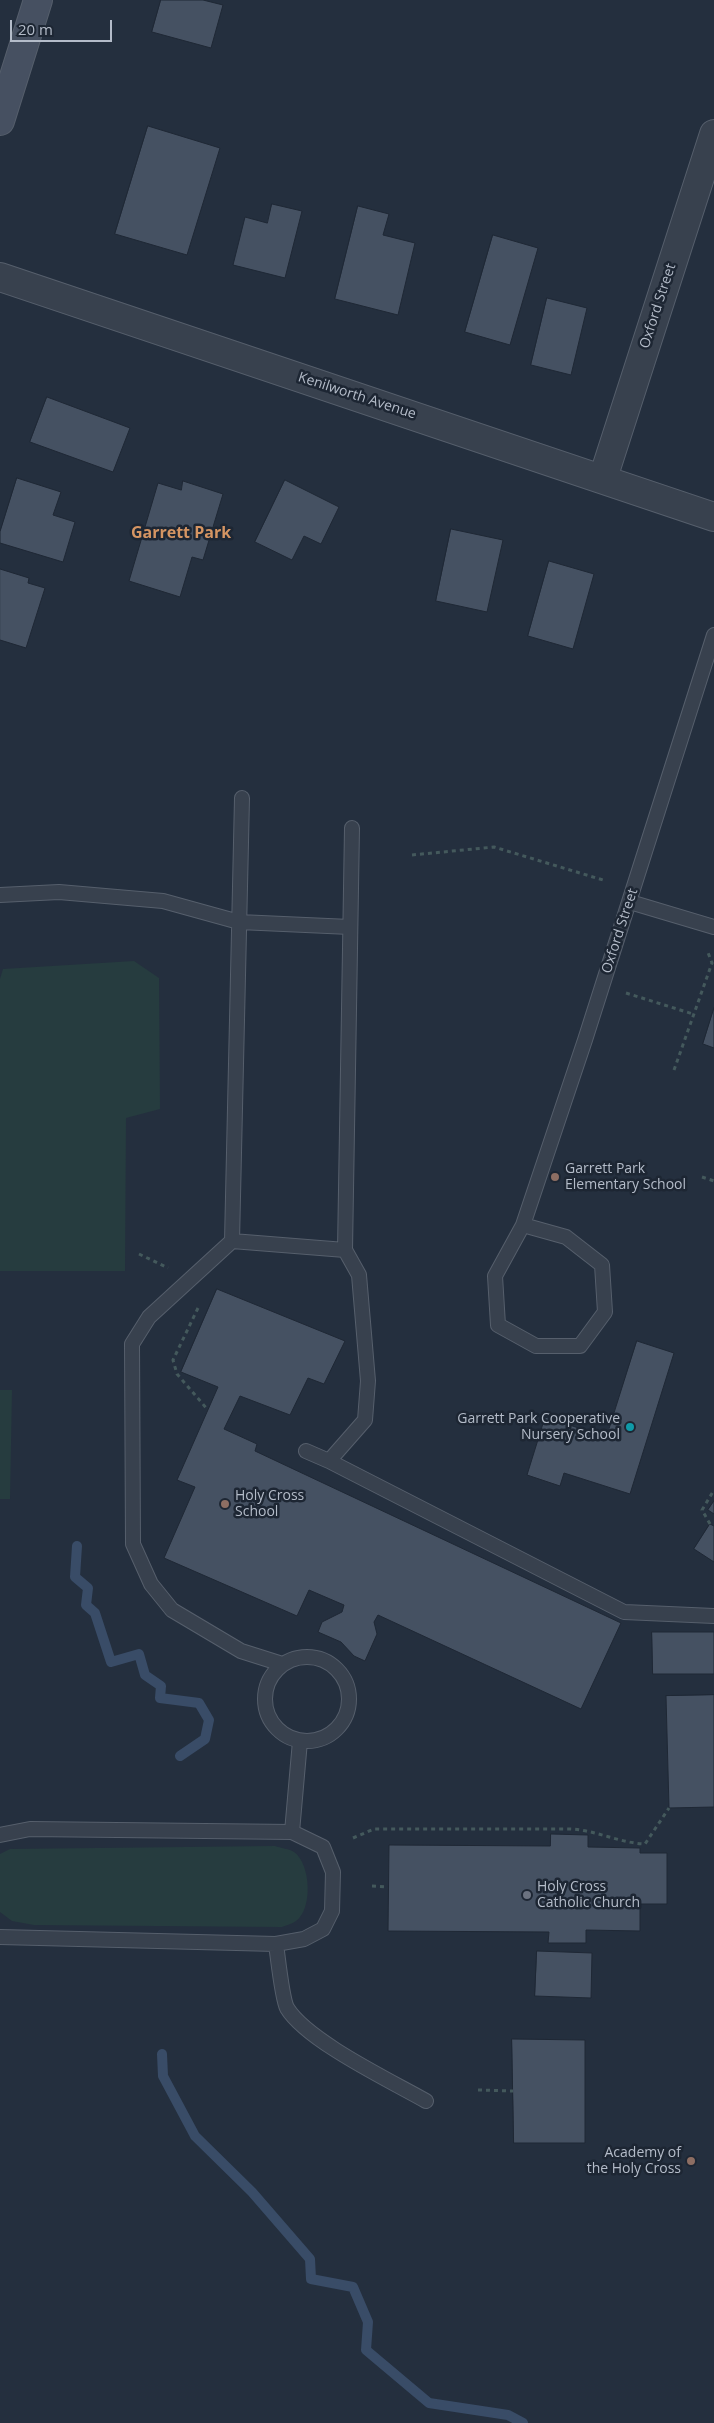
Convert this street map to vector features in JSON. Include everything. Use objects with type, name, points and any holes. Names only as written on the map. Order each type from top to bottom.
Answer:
[{"type":"main road","points":[[0,121],[38,0]]},
{"type":"street","name":"Oxford Street","points":[[603,478],[714,134]]},
{"type":"street","name":"Kenilworth Avenue","points":[[0,276],[714,517]]},
{"type":"lane","name":"Oxford Street","points":[[523,1225],[566,1237],[602,1265],[605,1312],[580,1346],[536,1346],[498,1325],[495,1276],[523,1225],[630,902],[714,635]]},
{"type":"lane","points":[[242,798],[232,1241],[149,1317],[132,1344],[133,1544],[151,1584],[172,1610],[241,1651],[282,1664]]},
{"type":"lane","points":[[328,1461],[365,1420],[368,1381],[359,1275],[345,1250],[352,828]]},
{"type":"lane","points":[[0,896],[59,892],[163,901],[239,922],[350,927]]},
{"type":"lane","points":[[630,902],[714,928]]},
{"type":"lane","points":[[232,1241],[345,1250]]},
{"type":"lane","points":[[306,1450],[624,1612],[714,1616]]},
{"type":"lane","points":[[314,1656],[330,1662],[342,1674],[349,1689],[350,1706],[344,1722],[332,1734],[317,1741],[300,1741],[284,1735],[272,1724],[265,1709],[265,1692],[270,1676],[282,1664],[298,1657],[314,1656]]},
{"type":"lane","points":[[292,1832],[300,1741]]},
{"type":"lane","points":[[0,1835],[30,1829],[292,1832],[324,1847],[333,1872],[332,1911],[323,1929],[304,1939],[276,1944],[0,1937]]},
{"type":"lane","points":[[276,1944],[286,2007],[304,2028],[343,2054],[426,2101]]},
{"type":"path","points":[[412,855],[494,847],[603,880]]},
{"type":"path","points":[[674,1070],[712,963],[706,948]]},
{"type":"path","points":[[626,993],[693,1014]]},
{"type":"path","points":[[702,1177],[714,1181]]},
{"type":"path","points":[[139,1254],[174,1271]]},
{"type":"path","points":[[200,1304],[173,1360],[178,1374],[208,1410]]},
{"type":"path","points":[[710,1524],[702,1510],[714,1490]]},
{"type":"path","points":[[354,1838],[374,1829],[570,1829],[586,1830],[629,1844],[645,1844],[669,1808]]},
{"type":"path","points":[[372,1886],[388,1886]]},
{"type":"path","points":[[478,2090],[513,2092]]},
{"type":"green space","points":[[134,961],[159,978],[160,1109],[126,1118],[125,1271],[0,1271],[0,979],[3,969]]},
{"type":"green space","points":[[0,1390],[12,1390],[10,1499],[0,1499]]},
{"type":"green space","points":[[275,1846],[292,1851],[300,1858],[307,1876],[308,1886],[305,1907],[301,1915],[294,1922],[282,1927],[34,1925],[12,1921],[0,1912],[0,1854],[10,1849]]},
{"type":"building","points":[[161,0],[203,0],[223,5],[211,48],[152,32]]},
{"type":"building","points":[[148,126],[220,148],[187,255],[115,234]]},
{"type":"building","points":[[272,204],[302,211],[285,278],[233,265],[245,217],[267,223]]},
{"type":"building","points":[[358,206],[389,214],[383,235],[415,243],[398,315],[335,299]]},
{"type":"building","points":[[493,235],[538,248],[510,345],[465,332]]},
{"type":"building","points":[[547,298],[587,308],[571,375],[531,365]]},
{"type":"building","points":[[47,397],[130,428],[113,472],[30,442]]},
{"type":"building","points":[[17,478],[61,492],[53,515],[75,522],[63,562],[0,543],[0,532]]},
{"type":"building","points":[[285,480],[339,507],[321,544],[304,536],[292,560],[255,542]]},
{"type":"building","points":[[183,481],[223,494],[203,560],[192,557],[180,597],[129,581],[158,483],[181,490]]},
{"type":"building","points":[[451,529],[503,540],[487,612],[436,601]]},
{"type":"building","points":[[549,561],[594,574],[573,649],[528,636]]},
{"type":"building","points":[[0,569],[29,578],[28,583],[45,588],[26,648],[0,640]]},
{"type":"building","points":[[714,1008],[714,1048],[703,1044]]},
{"type":"building","points":[[217,1289],[345,1341],[324,1384],[308,1378],[290,1415],[240,1396],[224,1429],[257,1444],[255,1451],[621,1623],[581,1709],[378,1615],[374,1622],[377,1634],[365,1661],[354,1656],[341,1642],[318,1632],[322,1622],[342,1612],[344,1605],[309,1590],[297,1616],[164,1558],[195,1487],[177,1480],[218,1387],[181,1372]]},
{"type":"building","name":"Garrett Park Cooperative Nursery School","points":[[637,1341],[674,1353],[630,1494],[564,1473],[560,1486],[527,1475],[545,1417],[606,1437]]},
{"type":"building","points":[[714,1501],[714,1514],[708,1510]]},
{"type":"building","points":[[710,1524],[714,1526],[714,1562],[694,1549]]},
{"type":"building","points":[[652,1632],[714,1632],[714,1674],[653,1674]]},
{"type":"building","points":[[714,1695],[714,1807],[669,1808],[666,1696]]},
{"type":"building","name":"Holy Cross Catholic Church","points":[[551,1834],[588,1835],[588,1847],[640,1848],[640,1853],[667,1853],[667,1904],[640,1904],[640,1931],[586,1930],[586,1943],[548,1943],[549,1932],[388,1931],[389,1845],[550,1846]]},
{"type":"building","points":[[537,1951],[592,1953],[591,1998],[535,1996]]},
{"type":"building","points":[[512,2039],[585,2040],[585,2143],[514,2143]]},
{"type":"waterway","points":[[77,1546],[75,1577],[88,1588],[86,1605],[95,1613],[111,1662],[139,1654],[145,1675],[161,1686],[160,1698],[199,1703],[209,1720],[205,1739],[180,1756]]},
{"type":"waterway","points":[[162,2054],[163,2076],[195,2136],[252,2192],[310,2259],[311,2279],[353,2287],[368,2322],[366,2350],[429,2403],[508,2415],[523,2423]]},
{"type":"place","name":"Garrett Park Elementary School","points":[[555,1177]]},
{"type":"place","name":"Garrett Park Cooperative Nursery School","points":[[630,1427]]},
{"type":"place","name":"Holy Cross School","points":[[225,1504]]},
{"type":"place","name":"Holy Cross Catholic Church","points":[[527,1895]]},
{"type":"place","name":"Academy of the Holy Cross","points":[[691,2161]]},
{"type":"district","name":"Garrett Park","points":[[181,533]]}]
